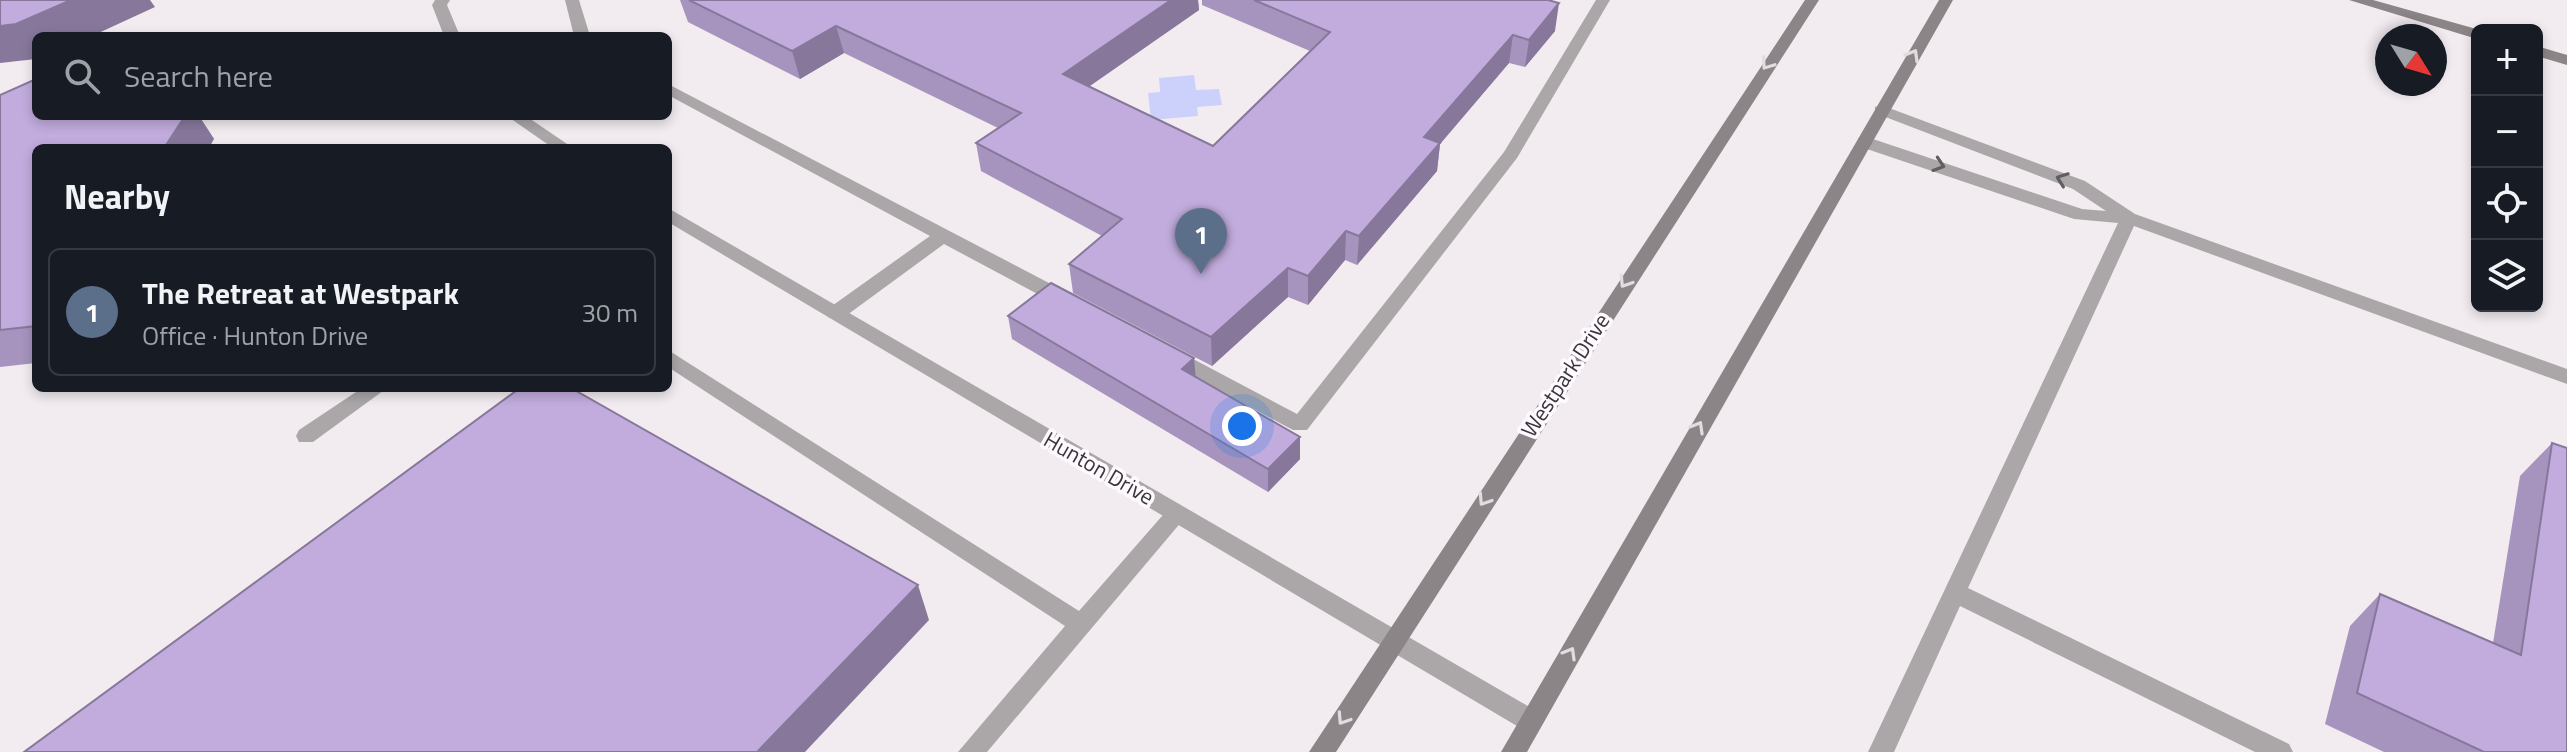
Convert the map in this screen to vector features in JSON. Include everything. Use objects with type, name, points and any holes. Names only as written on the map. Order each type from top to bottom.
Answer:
[{"type":"main road","name":"Westpark Drive","points":[[1322,752],[1812,0]]},
{"type":"main road","points":[[1514,752],[1946,0]]},
{"type":"main road","points":[[2356,0],[2471,32]]},
{"type":"main road","points":[[2543,53],[2567,60]]},
{"type":"street","points":[[443,0],[439,5],[450,32]]},
{"type":"street","points":[[572,0],[581,32]]},
{"type":"street","points":[[1163,352],[1300,425],[1511,154],[1603,0]]},
{"type":"street","points":[[672,91],[1080,308]]},
{"type":"street","points":[[1881,110],[1958,142],[2079,185],[2129,218],[2567,377]]},
{"type":"street","points":[[521,120],[559,144]]},
{"type":"street","points":[[1864,142],[2080,215],[2129,218]]},
{"type":"street","name":"Hunton Drive","points":[[672,216],[1531,721]]},
{"type":"street","points":[[1881,752],[2129,218]]},
{"type":"street","points":[[836,313],[944,235]]},
{"type":"street","points":[[672,360],[1081,624]]},
{"type":"street","points":[[306,436],[371,392]]},
{"type":"street","points":[[971,752],[1177,514]]},
{"type":"street","points":[[1954,592],[2280,752]]},
{"type":"water","points":[[1194,75],[1196,90],[1219,89],[1222,105],[1197,107],[1198,116],[1151,120],[1148,93],[1160,92],[1159,78]]},
{"type":"building","points":[[0,0],[71,0],[16,24],[0,26]]},
{"type":"building","points":[[689,0],[1171,0],[1063,74],[1213,146],[1330,32],[1254,0],[1548,0],[1559,3],[1529,40],[1513,35],[1424,137],[1440,143],[1359,236],[1346,231],[1308,276],[1288,268],[1211,337],[1069,264],[1122,219],[976,143],[1021,113],[836,26],[792,51]]},
{"type":"building","points":[[32,81],[32,120],[182,120],[167,144],[32,144],[32,326],[0,330],[0,95]]},
{"type":"building","points":[[1051,283],[1194,358],[1182,369],[1300,437],[1268,469],[1008,316]]},
{"type":"building","points":[[515,392],[578,392],[918,585],[757,752],[24,752]]},
{"type":"building","points":[[2552,443],[2567,448],[2567,752],[2484,752],[2357,693],[2380,594],[2521,655]]},
{"type":"place","name":"The Retreat at Westpark","points":[[1201,274]]}]
